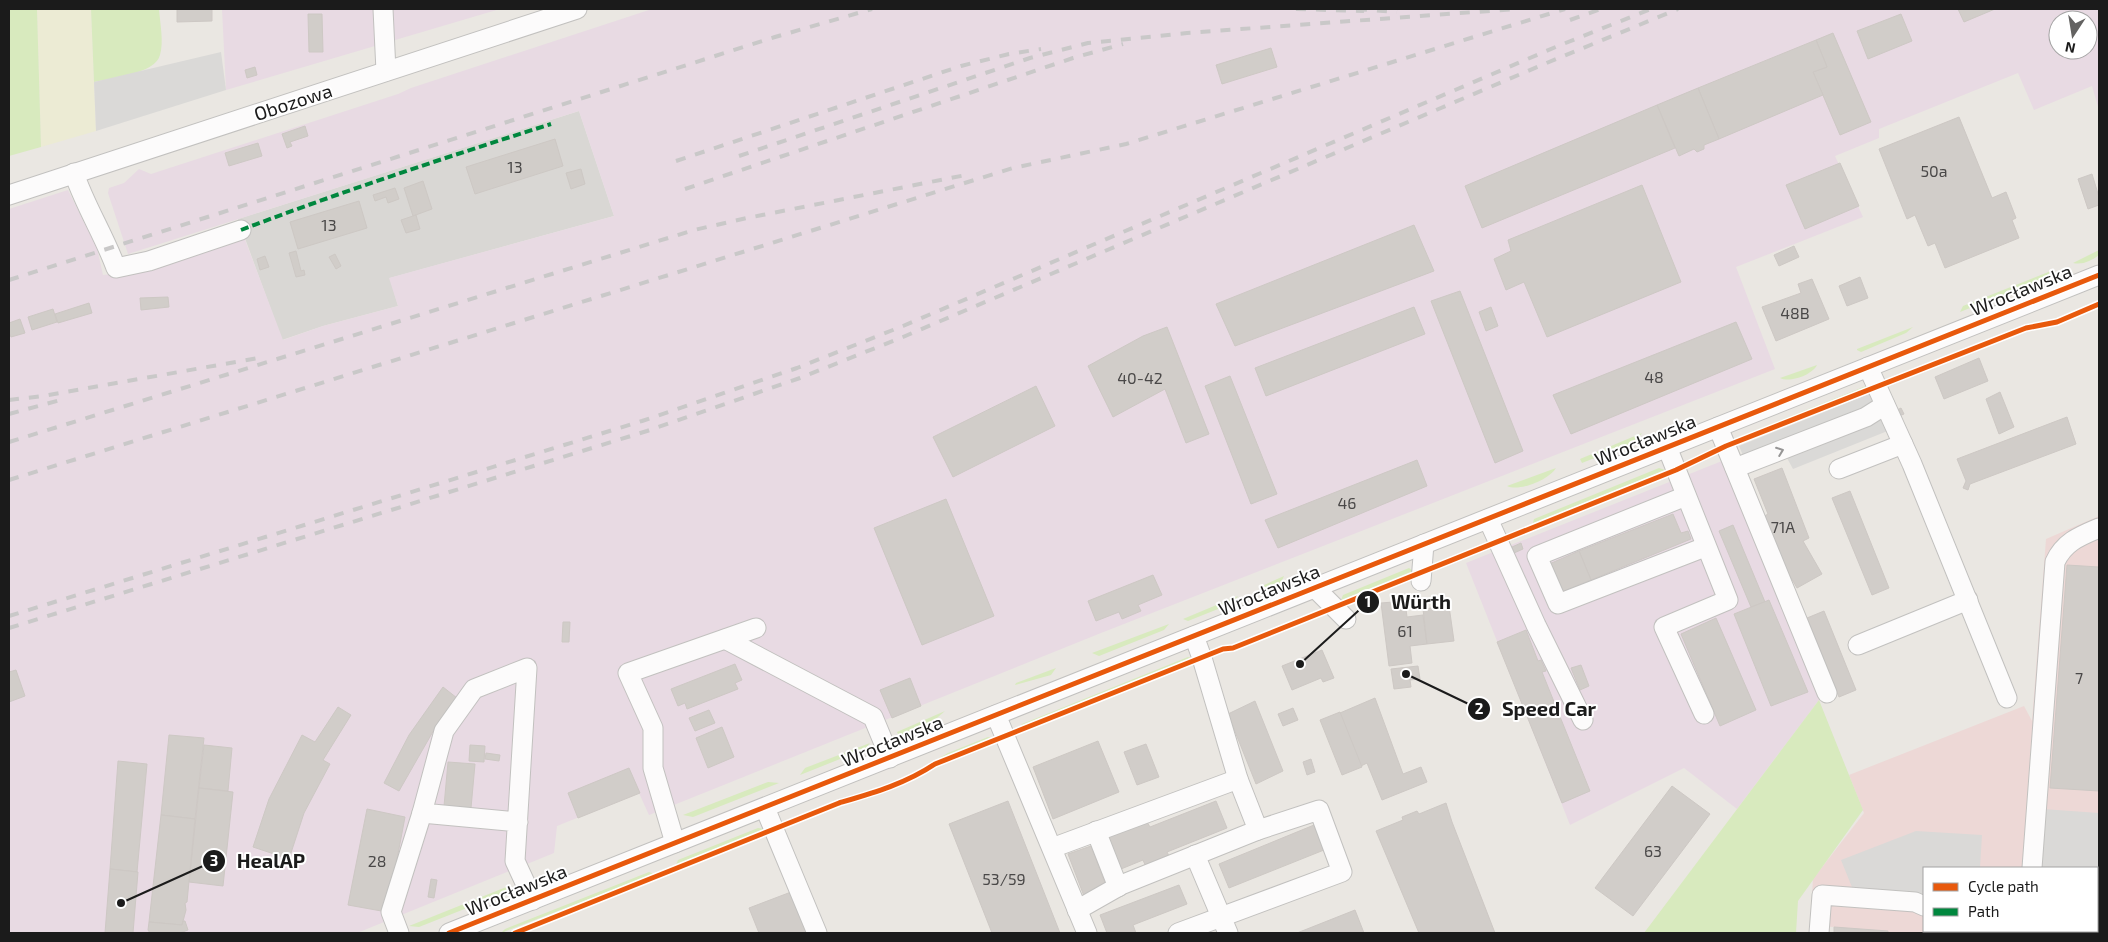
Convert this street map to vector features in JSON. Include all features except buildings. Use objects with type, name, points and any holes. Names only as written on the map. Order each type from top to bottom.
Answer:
[{"type":"street","points":[[383,9],[386,71]]},
{"type":"street","name":"Obozowa","points":[[9,195],[576,9]]},
{"type":"street","points":[[74,173],[83,199],[109,249],[116,268],[149,261],[241,230]]},
{"type":"street","name":"Wrocławska","points":[[449,933],[2099,275]]},
{"type":"street","points":[[1868,367],[1903,444],[2007,698]]},
{"type":"street","points":[[1735,468],[1866,417],[1885,405]]},
{"type":"street","points":[[1718,427],[1826,693]]},
{"type":"street","points":[[1839,469],[1903,444]]},
{"type":"street","points":[[1667,447],[1705,547],[1728,600],[1664,627],[1704,714]]},
{"type":"street","points":[[1686,496],[1537,556],[1558,604],[1705,547]]},
{"type":"street","points":[[1488,519],[1536,626],[1583,720]]},
{"type":"street","points":[[2032,867],[2055,562],[2063,548],[2070,542],[2099,528]]},
{"type":"street","points":[[1421,581],[1424,544]]},
{"type":"street","points":[[1315,588],[1346,619]]},
{"type":"street","points":[[1858,645],[1968,600]]},
{"type":"street","points":[[675,843],[653,768],[653,728],[628,673],[756,628]]},
{"type":"street","points":[[1194,636],[1238,778],[1258,830]]},
{"type":"street","points":[[725,639],[873,717],[890,758]]},
{"type":"street","points":[[399,933],[391,912],[422,812],[444,731],[474,689],[527,668],[515,861],[533,900]]},
{"type":"street","points":[[996,715],[1087,933]]},
{"type":"street","points":[[1052,848],[1238,778]]},
{"type":"street","points":[[765,808],[816,933]]},
{"type":"street","points":[[1077,910],[1118,887],[1258,830],[1320,810],[1342,872],[1224,925],[1178,933]]},
{"type":"street","points":[[422,812],[518,822]]},
{"type":"street","points":[[1096,832],[1118,887]]},
{"type":"street","points":[[1196,855],[1224,925]]},
{"type":"street","points":[[1819,933],[1822,895],[1915,902],[1923,906]]},
{"type":"shaded area","points":[[222,9],[500,9],[226,90]]},
{"type":"shaded area","points":[[652,9],[2099,9],[2099,110],[2092,86],[2034,110],[2018,73],[1879,129],[1879,138],[1835,156],[1863,217],[1736,267],[1775,369],[1101,633],[649,815],[639,793],[557,826],[554,853],[357,933],[9,933],[9,209],[68,190],[97,248],[103,275],[131,272],[244,237],[283,340],[323,326],[398,306],[389,278],[614,216],[579,111],[128,254],[108,193],[109,188],[124,183],[139,169],[151,174],[398,94],[411,88]]},
{"type":"shaded area","points":[[221,52],[226,90],[96,131],[94,82]]},
{"type":"shaded area","points":[[579,111],[614,216],[390,278],[398,306],[323,326],[282,340],[238,219]]},
{"type":"shaded area","points":[[1874,392],[1890,430],[1793,469],[1787,458],[1750,472],[1739,446]]},
{"type":"shaded area","points":[[1722,461],[1819,700],[1737,809],[1684,768],[1570,825],[1466,563]]},
{"type":"shaded area","points":[[2099,516],[2099,933],[1834,933],[1834,927],[1810,926],[1813,879],[1864,813],[1849,775],[2024,706],[2032,721],[2046,539]]},
{"type":"shaded area","points":[[2030,808],[2099,813],[2099,933],[2020,933],[2098,932],[2098,867],[2025,867]]},
{"type":"shaded area","points":[[1916,831],[1982,835],[1980,867],[1923,867],[1923,907],[1858,902],[1841,860]]},
{"type":"green space","points":[[9,9],[37,9],[41,147],[9,156]]},
{"type":"green space","points":[[37,9],[91,9],[96,131],[41,147]]},
{"type":"green space","points":[[91,9],[159,9],[162,44],[160,55],[156,61],[150,67],[141,71],[94,82]]},
{"type":"green space","points":[[2099,250],[2099,255],[2090,261],[2073,263]]},
{"type":"green space","points":[[2051,271],[2045,278],[1960,312],[1963,306]]},
{"type":"green space","points":[[1913,327],[1906,333],[1861,352],[1857,350],[1857,349]]},
{"type":"green space","points":[[1817,365],[1811,372],[1795,379],[1780,378]]},
{"type":"green space","points":[[1867,387],[1730,441],[1731,440]]},
{"type":"green space","points":[[1642,433],[1635,442],[1582,463],[1580,459]]},
{"type":"green space","points":[[1556,468],[1547,477],[1533,484],[1519,487],[1507,486]]},
{"type":"green space","points":[[1659,468],[1665,470],[1533,523],[1534,519]]},
{"type":"green space","points":[[1409,568],[1413,571],[1341,600],[1343,595]]},
{"type":"green space","points":[[1284,576],[1281,582],[1275,586],[1262,586]]},
{"type":"green space","points":[[1238,596],[1233,603],[1188,621],[1183,619]]},
{"type":"green space","points":[[1169,624],[1164,630],[1099,656],[1092,653]]},
{"type":"green space","points":[[1188,657],[1192,658],[1020,727],[1022,724]]},
{"type":"green space","points":[[1056,668],[1051,675],[1015,685],[1016,683]]},
{"type":"green space","points":[[1819,700],[1863,810],[1798,901],[1796,933],[1644,933]]},
{"type":"green space","points":[[945,711],[931,723],[902,735],[897,732]]},
{"type":"green space","points":[[988,737],[992,738],[934,761],[948,753]]},
{"type":"green space","points":[[870,743],[865,749],[800,775],[805,768]]},
{"type":"green space","points":[[768,782],[779,783],[693,817],[683,815]]},
{"type":"green space","points":[[758,828],[766,829],[676,865],[678,860]]},
{"type":"green space","points":[[649,872],[654,874],[501,933],[505,929]]},
{"type":"green space","points":[[511,885],[505,893],[419,927],[409,926]]},
{"type":"railway","points":[[9,280],[775,37],[872,9]]},
{"type":"railway","points":[[1296,9],[1364,11]]},
{"type":"railway","points":[[1357,9],[1397,12]]},
{"type":"railway","points":[[739,156],[1030,58],[1088,43],[1187,33],[1516,9]]},
{"type":"railway","points":[[9,480],[1013,168],[1126,144],[1565,9]]},
{"type":"railway","points":[[1570,20],[1601,9]]},
{"type":"railway","points":[[9,616],[642,421],[797,368],[903,326],[1558,46],[1651,9]]},
{"type":"railway","points":[[9,628],[647,431],[800,378],[903,337],[1678,9]]},
{"type":"railway","points":[[685,189],[1073,58],[1123,44]]},
{"type":"railway","points":[[676,161],[961,66],[1009,54],[1041,49]]},
{"type":"railway","points":[[9,442],[694,230],[971,174]]},
{"type":"railway","points":[[9,400],[43,396],[258,358]]},
{"type":"railway","points":[[9,414],[64,399]]},
{"type":"marked path","points":[[241,230],[395,175],[551,124]]},
{"type":"cycle path","points":[[449,933],[2099,275]]},
{"type":"cycle path","points":[[515,933],[839,803],[876,792],[912,777],[935,764],[1223,649],[1233,648],[1676,470],[1726,446],[2026,328],[2057,322],[2099,304]]},
{"type":"place","name":"Würth","points":[[1300,664]]},
{"type":"place","name":"Speed Car","points":[[1406,674]]},
{"type":"place","name":"HealAP","points":[[121,903]]}]
